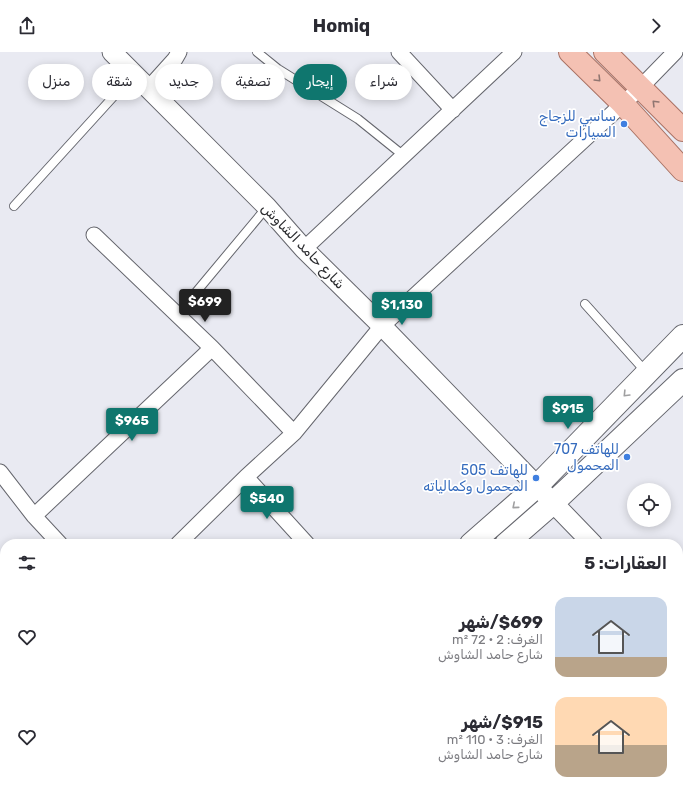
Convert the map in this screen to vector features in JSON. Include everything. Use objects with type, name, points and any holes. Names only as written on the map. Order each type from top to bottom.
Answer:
[{"type":"main road","points":[[570,52],[623,104],[683,170]]},
{"type":"main road","points":[[605,52],[683,130]]},
{"type":"main road","points":[[477,539],[536,487],[683,336]]},
{"type":"main road","points":[[512,539],[683,380]]},
{"type":"street","name":"شارع حامد الشاوش","points":[[112,52],[124,64]]},
{"type":"street","points":[[148,89],[175,59],[179,52]]},
{"type":"street","points":[[399,52],[453,110]]},
{"type":"street","points":[[304,248],[514,52]]},
{"type":"street","points":[[183,539],[246,477],[294,433],[382,326],[623,104],[675,52]]},
{"type":"street","name":"شارع حامد الشاوش","points":[[148,89],[267,207],[304,248],[382,326],[536,487],[588,539]]},
{"type":"street","points":[[94,234],[212,348],[294,433]]},
{"type":"street","points":[[34,516],[212,348]]},
{"type":"street","points":[[0,472],[34,516],[55,539]]},
{"type":"street","points":[[246,477],[302,539]]},
{"type":"lane","points":[[257,52],[278,69],[358,119],[404,156]]},
{"type":"lane","points":[[14,206],[110,100]]},
{"type":"lane","points":[[192,297],[267,207]]},
{"type":"lane","points":[[585,304],[646,373]]},
{"type":"place","name":"ساسي للزجاج السيارات","points":[[624,124]]},
{"type":"place","name":"707 للهاتف المحمول","points":[[627,457]]},
{"type":"place","name":"505 للهاتف المحمول وكمالياته","points":[[536,478]]}]
